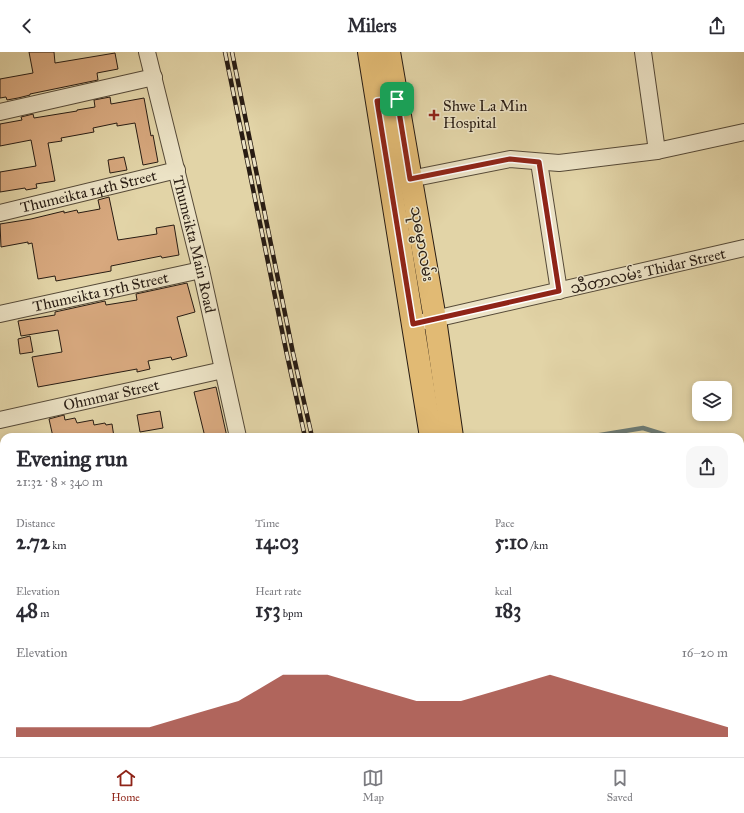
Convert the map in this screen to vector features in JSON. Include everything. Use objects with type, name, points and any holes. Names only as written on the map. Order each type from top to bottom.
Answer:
[{"type":"main road","name":"သုဓမ္မာလမ်း","points":[[368,52],[387,100],[410,179],[435,319],[451,433]]},
{"type":"main road","name":"သုဓမ္မာလမ်း","points":[[389,52],[387,100],[413,324],[430,433]]},
{"type":"street","name":"Thumeikta Main Road","points":[[147,52],[201,270],[237,433]]},
{"type":"street","points":[[643,52],[657,151]]},
{"type":"street","points":[[0,112],[154,77]]},
{"type":"street","points":[[410,179],[510,159],[559,163],[657,151],[744,132]]},
{"type":"street","points":[[539,162],[559,291]]},
{"type":"street","name":"Thumeikta 14th Street","points":[[0,213],[177,170]]},
{"type":"street","name":"သီတာလမ်း Thidar Street","points":[[413,324],[744,248]]},
{"type":"street","name":"Thumeikta 15th Street","points":[[0,314],[201,270]]},
{"type":"street","name":"Ohmmar Street","points":[[0,420],[223,370]]},
{"type":"building","points":[[29,52],[54,52],[55,63],[115,53],[118,69],[97,73],[98,80],[30,94],[18,98],[7,100],[6,97],[0,98],[0,79],[33,73]]},
{"type":"building","points":[[110,97],[111,104],[144,98],[151,136],[153,135],[158,162],[143,165],[135,123],[117,126],[117,123],[93,128],[94,132],[61,138],[62,141],[48,143],[55,181],[36,184],[37,188],[26,190],[25,188],[0,192],[0,172],[36,166],[31,140],[0,146],[0,124],[22,120],[21,117],[33,114],[34,118],[95,107],[94,100]]},
{"type":"building","points":[[124,157],[127,170],[110,173],[108,160]]},
{"type":"building","points":[[109,197],[118,240],[157,234],[156,228],[174,225],[179,255],[162,258],[161,256],[111,266],[111,271],[56,281],[55,276],[38,279],[32,243],[28,244],[28,242],[1,247],[0,224],[31,219],[64,211],[64,213],[77,210],[78,213],[100,209],[98,200]]},
{"type":"building","points":[[187,283],[195,312],[177,317],[187,356],[172,360],[171,357],[148,361],[150,369],[137,372],[137,369],[38,387],[32,357],[62,352],[58,330],[21,336],[18,321],[55,315],[55,312],[105,301],[106,305],[137,300],[136,294]]},
{"type":"building","points":[[30,336],[33,352],[20,354],[18,339]]},
{"type":"building","points":[[216,387],[226,433],[204,433],[194,392]]},
{"type":"building","points":[[160,411],[163,428],[140,432],[137,415]]},
{"type":"building","points":[[64,415],[65,420],[75,418],[77,423],[93,420],[94,425],[105,423],[106,425],[112,424],[113,433],[52,433],[49,419]]},
{"type":"waterway","points":[[612,433],[643,428],[659,433]]},
{"type":"railway","points":[[225,52],[304,433]]},
{"type":"railway","points":[[232,52],[293,353],[311,433]]},
{"type":"place","name":"Shwe La Min Hospital","points":[[434,115]]},
{"type":"route","points":[[397,99],[410,179],[510,159],[539,162],[559,291],[413,324],[377,101],[397,99]]}]
